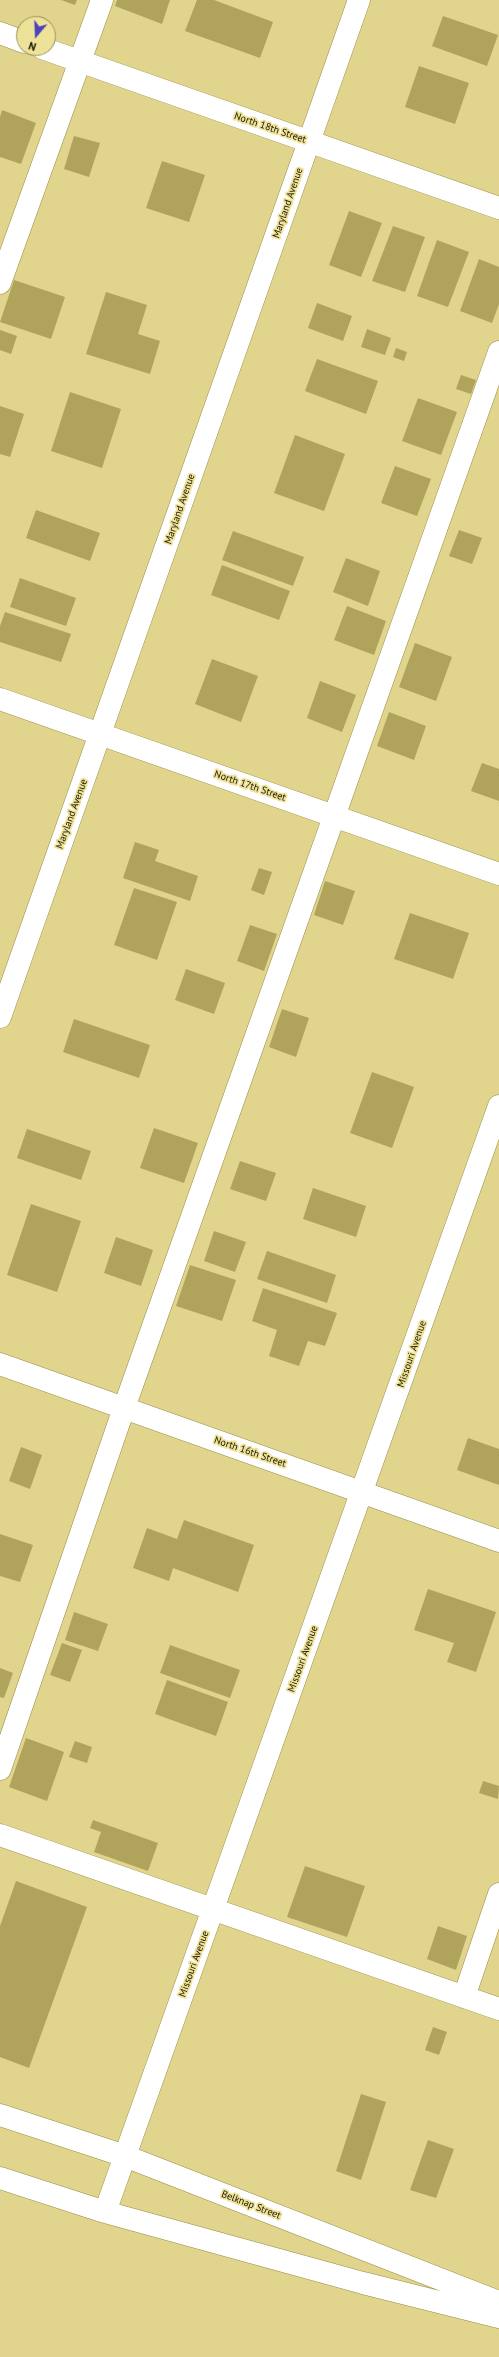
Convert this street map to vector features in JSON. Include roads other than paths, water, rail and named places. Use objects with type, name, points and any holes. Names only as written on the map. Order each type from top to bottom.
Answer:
[{"type":"street","points":[[0,283],[102,0]]},
{"type":"street","name":"Maryland Avenue","points":[[0,1018],[359,0]]},
{"type":"street","points":[[0,33],[16,39]]},
{"type":"street","name":"North 18th Street","points":[[56,53],[499,208]]},
{"type":"street","points":[[0,1769],[124,1408],[499,352]]},
{"type":"street","name":"North 17th Street","points":[[0,699],[499,874]]},
{"type":"street","name":"Missouri Avenue","points":[[105,2212],[363,1492],[499,1106]]},
{"type":"street","name":"North 16th Street","points":[[0,1364],[499,1541]]},
{"type":"street","points":[[0,1835],[214,1908],[499,2009]]},
{"type":"street","points":[[464,1997],[499,1894]]},
{"type":"street","name":"Belknap Street","points":[[0,2115],[125,2156],[499,2302]]},
{"type":"street","points":[[0,2178],[105,2212],[363,2283],[499,2317]]}]
